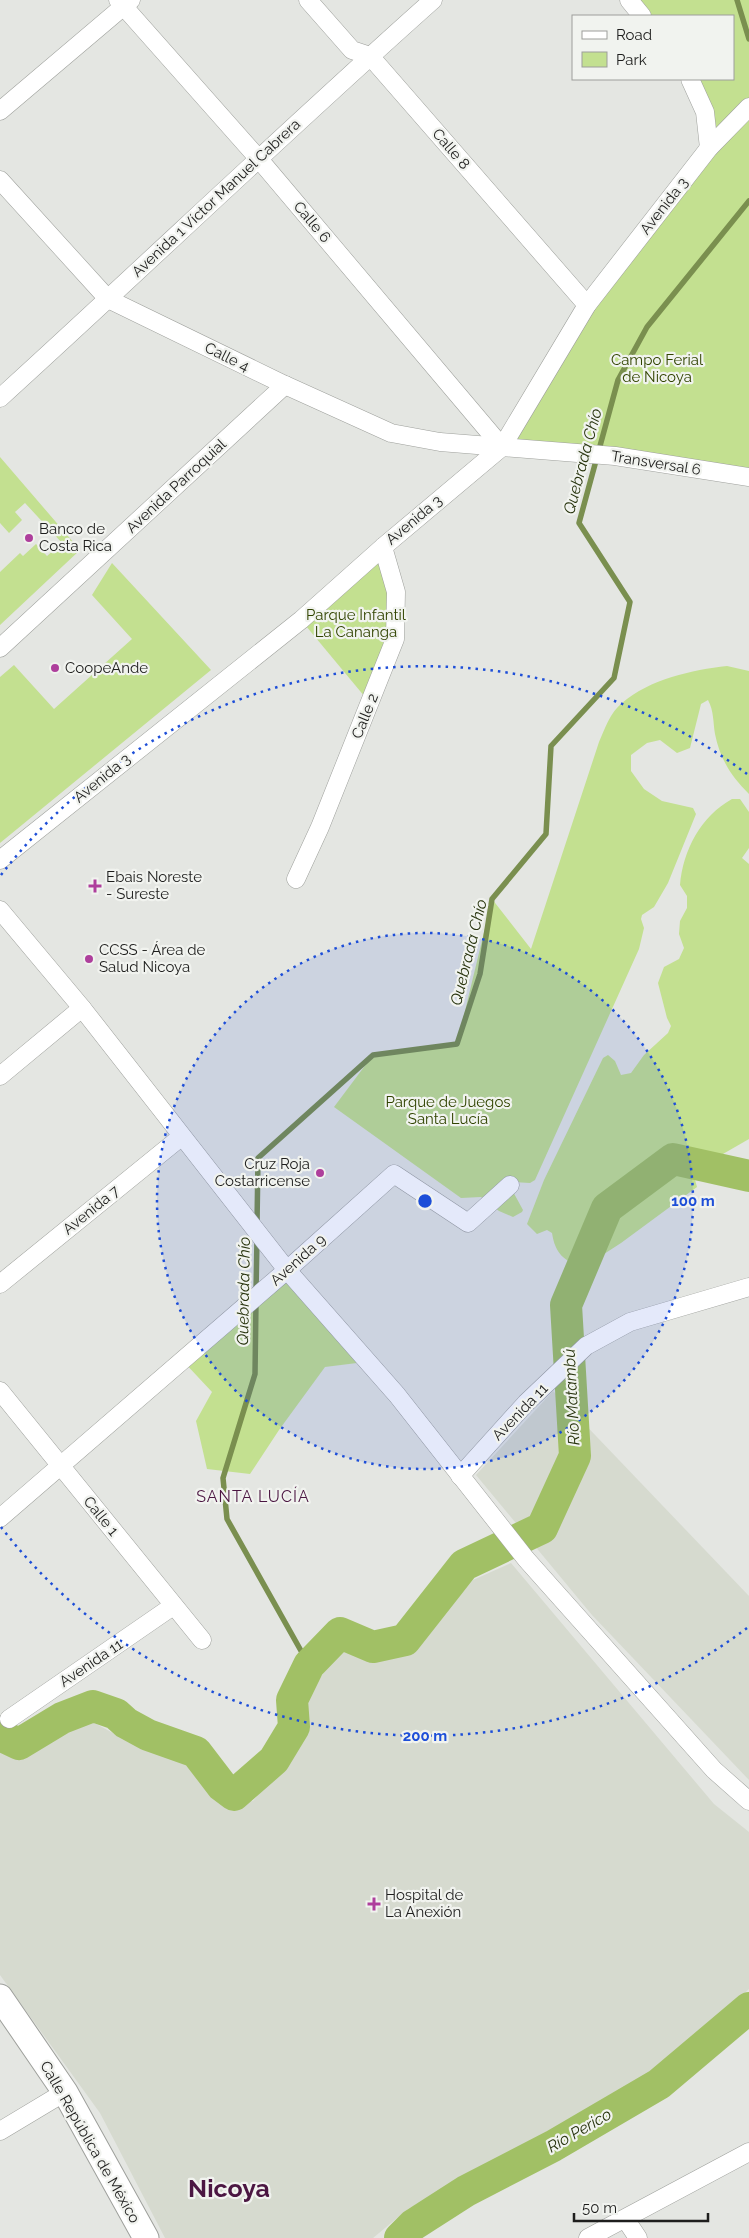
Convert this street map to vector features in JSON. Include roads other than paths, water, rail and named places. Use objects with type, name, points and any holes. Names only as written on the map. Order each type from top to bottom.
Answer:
[{"type":"main road","name":"Calle República de México","points":[[0,1997],[65,2092],[146,2238]]},
{"type":"street","name":"Calle 8","points":[[308,0],[352,50],[370,56],[587,306]]},
{"type":"street","name":"Avenida 1 Víctor Manuel Cabrera","points":[[0,398],[108,300],[258,158],[434,0]]},
{"type":"street","points":[[629,0],[641,15]]},
{"type":"street","points":[[0,111],[124,2]]},
{"type":"street","name":"Calle 6","points":[[124,2],[502,447]]},
{"type":"street","points":[[690,80],[705,112],[709,148]]},
{"type":"street","name":"Avenida 3","points":[[0,860],[301,620],[383,547],[502,447],[587,306],[709,148],[749,107]]},
{"type":"street","name":"Calle 4","points":[[0,180],[108,300],[285,385],[391,433],[440,442],[502,447]]},
{"type":"street","name":"Avenida Parroquial","points":[[0,648],[285,385]]},
{"type":"street","name":"Transversal 6","points":[[502,447],[615,456],[749,478]]},
{"type":"street","name":"Calle 2","points":[[296,879],[320,827],[395,639],[396,592],[383,547]]},
{"type":"street","points":[[0,910],[82,1008],[287,1270],[398,1394],[526,1559],[714,1770],[749,1801]]},
{"type":"street","points":[[0,1076],[82,1008]]},
{"type":"street","name":"Avenida 7","points":[[0,1284],[182,1137]]},
{"type":"street","name":"Avenida 9","points":[[0,1518],[287,1270],[394,1174],[468,1223],[510,1185]]},
{"type":"street","name":"Avenida 11","points":[[460,1476],[526,1403],[586,1346],[630,1322],[749,1286]]},
{"type":"street","name":"Calle 1","points":[[0,1392],[202,1640]]},
{"type":"street","name":"Avenida 11","points":[[9,1719],[173,1606]]},
{"type":"street","points":[[0,2131],[65,2092]]},
{"type":"street","points":[[588,2238],[626,2220],[749,2152]]},
{"type":"street","points":[[626,2220],[638,2238]]},
{"type":"waterway","name":"Quebrada Chío","points":[[737,0],[749,39]]},
{"type":"waterway","name":"Quebrada Chío","points":[[257,1224],[258,1158],[373,1055],[457,1044],[480,974],[492,899],[546,834],[551,746],[614,678],[630,602],[579,523],[618,380],[647,327],[749,201]]},
{"type":"waterway","name":"Río Matambú","points":[[0,1735],[19,1744],[62,1718],[93,1706],[116,1714],[126,1723],[148,1735],[196,1752],[222,1786],[234,1795],[274,1760],[294,1727],[292,1700],[309,1665],[340,1633],[373,1647],[405,1640],[464,1565],[542,1528],[575,1456],[566,1305],[607,1208],[673,1159],[749,1176]]},
{"type":"waterway","name":"Quebrada Chío","points":[[256,1292],[257,1238]]},
{"type":"waterway","name":"Quebrada Chío","points":[[256,1301],[255,1374],[223,1478],[227,1519],[309,1665]]},
{"type":"waterway","name":"Río Perico","points":[[400,2238],[413,2225],[466,2191],[553,2146],[659,2084],[749,2008]]},
{"type":"place","name":"Banco de Costa Rica","points":[[29,538]]},
{"type":"place","name":"CoopeAnde","points":[[55,668]]},
{"type":"place","name":"Ebais Noreste - Sureste","points":[[95,886]]},
{"type":"place","name":"CCSS - Área de Salud Nicoya","points":[[89,959]]},
{"type":"place","name":"Cruz Roja Costarricense","points":[[320,1173]]},
{"type":"place","name":"Hospital de La Anexión","points":[[374,1904]]},
{"type":"district","name":"SANTA LUCÍA","points":[[253,1496]]},
{"type":"district","name":"Nicoya","points":[[229,2188]]},
{"type":"park label","name":"Campo Ferial de Nicoya","points":[[657,368]]},
{"type":"park label","name":"Parque Infantil La Cananga","points":[[356,624]]},
{"type":"park label","name":"Parque de Juegos Santa Lucía","points":[[448,1110]]}]
